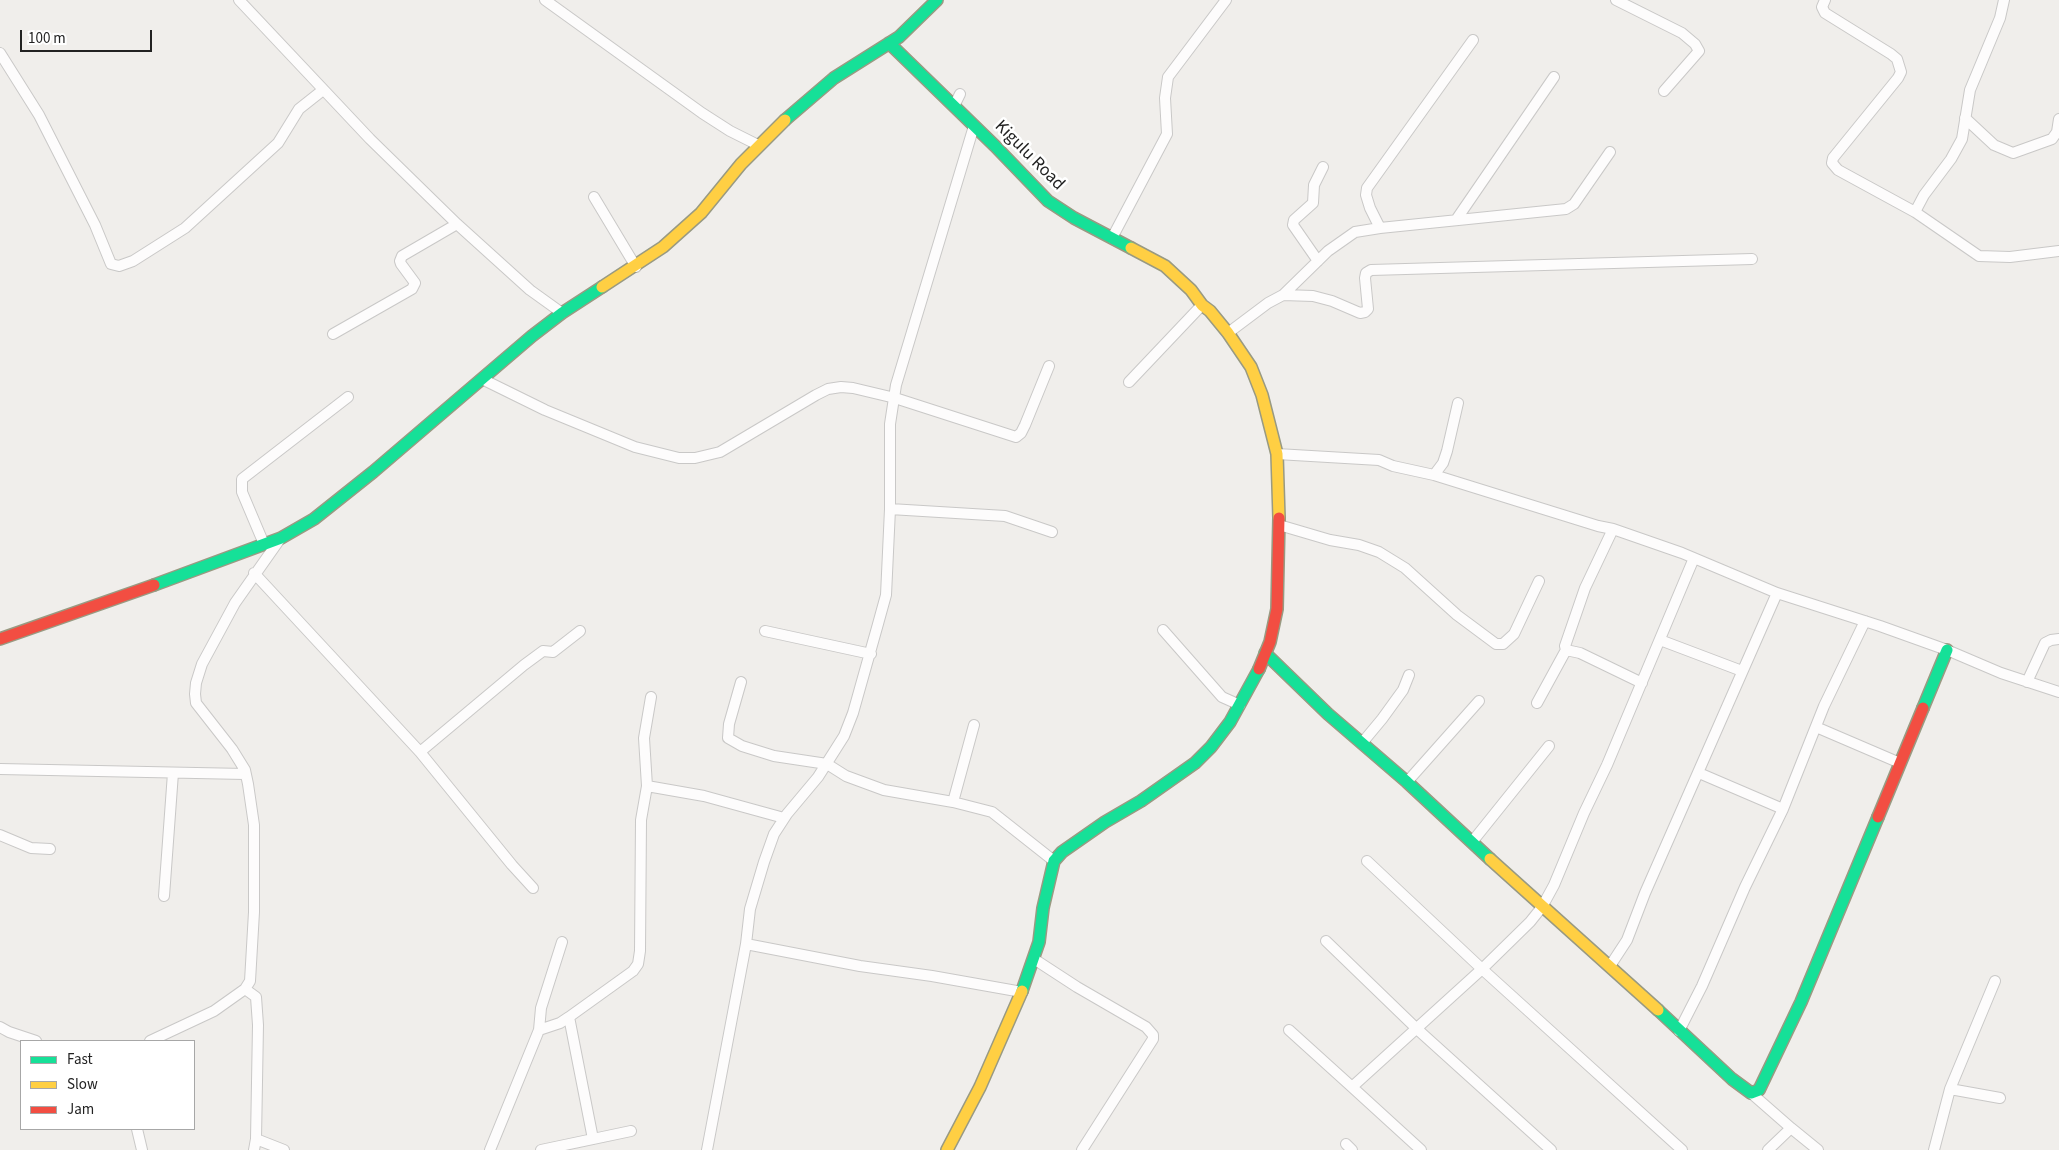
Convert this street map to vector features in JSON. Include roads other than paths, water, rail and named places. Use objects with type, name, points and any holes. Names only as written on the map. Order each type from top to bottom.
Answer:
[{"type":"street","points":[[238,0],[370,140],[457,224],[530,290],[562,313]]},
{"type":"street","points":[[545,0],[702,113],[730,131],[758,145]]},
{"type":"street","points":[[0,639],[144,590],[280,538],[314,519],[373,472],[562,313],[636,267],[686,228],[706,208],[758,145],[818,90],[849,66],[889,43],[912,26],[937,0]]},
{"type":"street","points":[[1112,238],[1167,134],[1165,98],[1168,76],[1226,0]]},
{"type":"street","points":[[1616,0],[1682,33],[1695,44],[1698,51],[1664,91]]},
{"type":"street","points":[[1825,0],[1822,7],[1824,13],[1891,54],[1897,59],[1901,72],[1836,154],[1832,163],[1838,170],[1915,212],[1979,256],[1992,258],[2059,251]]},
{"type":"street","points":[[1915,212],[1962,139],[1970,90],[2000,18],[2004,0]]},
{"type":"street","points":[[1380,228],[1370,208],[1366,195],[1367,188],[1473,40]]},
{"type":"street","name":"Kigulu Road","points":[[889,43],[1060,211],[1165,266],[1191,290],[1228,333],[1251,367],[1260,388],[1277,454],[1279,525],[1277,609],[1260,668],[1240,705],[1230,722],[1195,763],[1141,802],[1078,840],[1062,852],[1054,861]]},
{"type":"street","points":[[0,53],[39,115],[95,226],[111,264],[119,266],[133,261],[186,228],[278,143],[299,109],[323,90]]},
{"type":"street","points":[[1456,220],[1554,77]]},
{"type":"street","points":[[954,106],[960,94]]},
{"type":"street","points":[[1965,118],[1994,145],[2013,153],[2052,139],[2058,132],[2059,120]]},
{"type":"street","points":[[707,1150],[746,944],[750,909],[764,862],[774,834],[784,818],[827,764],[844,736],[870,654],[886,595],[890,509],[890,424],[894,398],[900,369],[974,126]]},
{"type":"street","points":[[1228,333],[1268,303],[1283,295],[1328,251],[1354,232],[1566,209],[1574,204],[1610,152]]},
{"type":"street","points":[[1318,261],[1293,225],[1294,220],[1313,203],[1314,185],[1323,167]]},
{"type":"street","points":[[594,197],[636,267]]},
{"type":"street","points":[[333,334],[412,289],[415,283],[400,264],[402,256],[457,224]]},
{"type":"street","points":[[1283,295],[1313,296],[1332,301],[1360,313],[1368,309],[1365,278],[1366,272],[1371,270],[1752,259]]},
{"type":"street","points":[[1129,382],[1202,305]]},
{"type":"street","points":[[482,379],[544,410],[635,447],[680,458],[695,458],[720,452],[816,394],[828,389],[853,388],[894,398],[1016,437],[1021,434],[1049,366]]},
{"type":"street","points":[[264,544],[242,492],[242,479],[348,397]]},
{"type":"street","points":[[1434,475],[1443,463],[1458,403]]},
{"type":"street","points":[[1277,454],[1380,460],[1393,466],[1434,475],[1613,529],[1694,558],[1777,593],[1865,621],[1946,650],[2001,673],[2059,692]]},
{"type":"street","points":[[890,509],[1005,516],[1052,532]]},
{"type":"street","points":[[1279,525],[1330,540],[1359,545],[1379,552],[1405,568],[1457,615],[1496,644],[1503,644],[1514,634],[1539,581]]},
{"type":"street","points":[[1537,703],[1566,650],[1565,646],[1585,588],[1613,529]]},
{"type":"street","points":[[152,1040],[214,1011],[245,988],[251,976],[254,825],[246,774],[232,749],[196,703],[196,683],[202,664],[235,603],[280,538]]},
{"type":"street","points":[[1352,1087],[1482,969],[1530,922],[1542,907],[1554,885],[1607,766],[1694,558]]},
{"type":"street","points":[[254,574],[420,752],[533,888]]},
{"type":"street","points":[[1610,966],[1627,940],[1649,884],[1777,593]]},
{"type":"street","points":[[1679,1031],[1702,986],[1745,887],[1783,809],[1816,727],[1865,621]]},
{"type":"street","points":[[1163,630],[1222,697],[1240,705]]},
{"type":"street","points":[[420,752],[524,665],[543,651],[553,652],[580,631]]},
{"type":"street","points":[[765,631],[870,654]]},
{"type":"street","points":[[2026,682],[2045,643],[2059,639]]},
{"type":"street","points":[[1660,640],[1742,671]]},
{"type":"street","points":[[1566,650],[1580,653],[1642,682]]},
{"type":"street","points":[[1751,1093],[1759,1090],[1762,1086],[1801,1002],[1946,650]]},
{"type":"street","points":[[1265,654],[1732,1079],[1818,1150]]},
{"type":"street","points":[[1362,743],[1382,719],[1402,690],[1409,674]]},
{"type":"street","points":[[741,682],[729,724],[728,738],[742,746],[774,756],[827,764],[846,776],[884,790],[954,802],[992,812],[1054,861],[1043,908],[1039,942],[1022,992],[980,1087],[947,1150]]},
{"type":"street","points":[[539,1030],[560,1023],[569,1017],[633,971],[638,964],[640,951],[641,820],[647,786],[644,738],[651,696]]},
{"type":"street","points":[[1407,782],[1479,701]]},
{"type":"street","points":[[954,802],[974,725]]},
{"type":"street","points":[[1816,727],[1900,763]]},
{"type":"street","points":[[1472,842],[1549,746]]},
{"type":"street","points":[[0,770],[246,774]]},
{"type":"street","points":[[164,896],[173,772]]},
{"type":"street","points":[[1699,773],[1783,809]]},
{"type":"street","points":[[647,786],[704,796],[784,818]]},
{"type":"street","points":[[0,835],[32,848],[50,849]]},
{"type":"street","points":[[1366,861],[1682,1150]]},
{"type":"street","points":[[1326,941],[1551,1150]]},
{"type":"street","points":[[490,1150],[539,1030],[541,1008],[562,942]]},
{"type":"street","points":[[746,944],[860,966],[932,976],[1022,992]]},
{"type":"street","points":[[1034,959],[1077,988],[1146,1028],[1153,1035],[1153,1039],[1082,1150]]},
{"type":"street","points":[[1934,1150],[1950,1088],[1995,981]]},
{"type":"street","points":[[245,988],[256,997],[258,1025],[255,1145],[284,1150]]},
{"type":"street","points":[[569,1017],[593,1139]]},
{"type":"street","points":[[0,1027],[33,1040]]},
{"type":"street","points":[[1289,1030],[1421,1150]]},
{"type":"street","points":[[1950,1088],[2000,1098]]},
{"type":"street","points":[[1768,1150],[1791,1128]]},
{"type":"street","points":[[137,1130],[142,1150]]},
{"type":"street","points":[[540,1150],[631,1131]]}]
